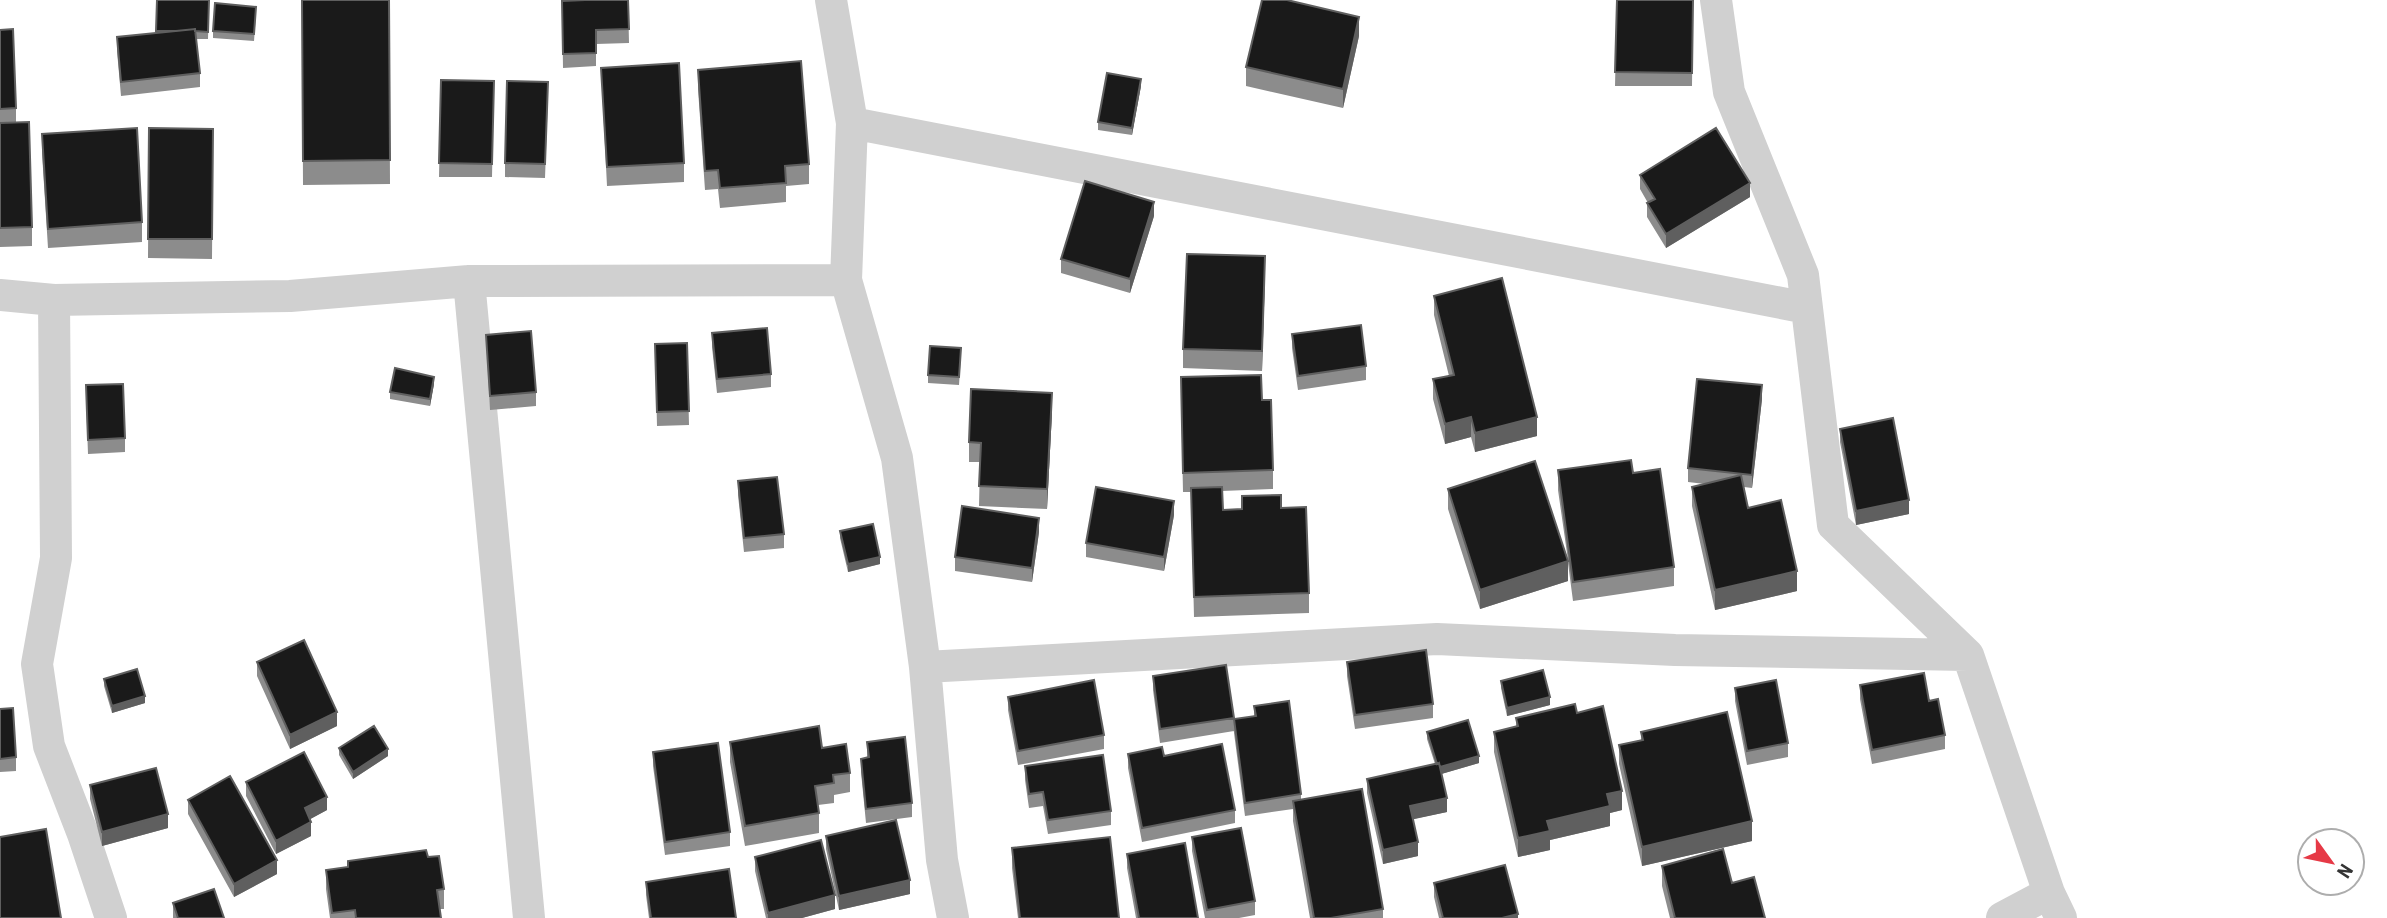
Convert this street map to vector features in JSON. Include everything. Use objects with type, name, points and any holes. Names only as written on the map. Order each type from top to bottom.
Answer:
[{"type":"street","points":[[831,0],[852,123],[846,280],[897,458],[925,667],[942,860],[953,918]]},
{"type":"street","points":[[1716,0],[1729,92],[1803,275],[1833,526],[1968,655],[2055,906],[2002,918]]},
{"type":"street","points":[[852,123],[1807,308]]},
{"type":"street","points":[[0,295],[54,300],[290,296],[468,281],[846,280]]},
{"type":"street","points":[[468,281],[529,918]]},
{"type":"street","points":[[54,300],[56,558],[37,664],[49,746],[83,834],[111,918]]},
{"type":"street","points":[[925,667],[1437,639],[1675,650],[1968,655]]},
{"type":"building","points":[[157,0],[209,0],[208,32],[195,29],[156,31]]},
{"type":"building","points":[[302,0],[389,0],[390,160],[303,161]]},
{"type":"building","points":[[628,0],[629,29],[596,30],[596,53],[563,54],[562,1]]},
{"type":"building","points":[[1262,0],[1287,0],[1359,17],[1343,89],[1246,67]]},
{"type":"building","points":[[1617,0],[1693,0],[1692,73],[1615,72]]},
{"type":"building","points":[[215,3],[256,7],[254,34],[213,31]]},
{"type":"building","points":[[13,29],[16,108],[0,109],[0,30]]},
{"type":"building","points":[[195,29],[200,73],[121,82],[117,37]]},
{"type":"building","points":[[801,61],[809,164],[785,166],[786,183],[720,188],[718,170],[705,171],[698,70]]},
{"type":"building","points":[[679,63],[684,163],[607,167],[601,68]]},
{"type":"building","points":[[1107,73],[1141,79],[1132,128],[1098,122]]},
{"type":"building","points":[[441,80],[494,81],[492,164],[439,163]]},
{"type":"building","points":[[507,81],[548,82],[545,164],[505,163]]},
{"type":"building","points":[[29,122],[32,227],[0,228],[0,123]]},
{"type":"building","points":[[137,128],[142,222],[48,229],[42,134]]},
{"type":"building","points":[[149,128],[213,129],[212,239],[148,239]]},
{"type":"building","points":[[1716,128],[1750,183],[1666,234],[1647,203],[1655,199],[1640,175]]},
{"type":"building","points":[[1085,181],[1154,202],[1130,279],[1061,259]]},
{"type":"building","points":[[1187,254],[1265,256],[1262,351],[1183,349]]},
{"type":"building","points":[[1502,278],[1537,417],[1475,433],[1471,417],[1445,424],[1433,379],[1454,375],[1434,296]]},
{"type":"building","points":[[1361,325],[1366,366],[1298,376],[1292,334]]},
{"type":"building","points":[[767,328],[771,374],[717,379],[712,333]]},
{"type":"building","points":[[531,331],[536,392],[490,396],[486,335]]},
{"type":"building","points":[[687,343],[689,411],[657,412],[655,344]]},
{"type":"building","points":[[930,346],[961,348],[959,377],[928,375]]},
{"type":"building","points":[[395,368],[434,377],[430,399],[390,392]]},
{"type":"building","points":[[1261,375],[1262,400],[1271,400],[1273,470],[1183,473],[1181,377]]},
{"type":"building","points":[[1697,379],[1762,385],[1752,475],[1688,468]]},
{"type":"building","points":[[123,384],[125,438],[88,440],[86,385]]},
{"type":"building","points":[[971,389],[1052,393],[1047,489],[979,486],[981,443],[969,442]]},
{"type":"building","points":[[1893,418],[1909,500],[1856,511],[1840,429]]},
{"type":"building","points":[[1631,460],[1633,473],[1660,469],[1674,567],[1573,582],[1558,470]]},
{"type":"building","points":[[1535,461],[1568,561],[1480,590],[1448,489]]},
{"type":"building","points":[[1741,475],[1748,508],[1781,500],[1797,571],[1715,590],[1692,487]]},
{"type":"building","points":[[777,477],[784,534],[744,538],[738,481]]},
{"type":"building","points":[[1096,487],[1174,501],[1164,557],[1086,543]]},
{"type":"building","points":[[1222,487],[1223,510],[1242,509],[1242,496],[1281,495],[1281,508],[1306,507],[1309,593],[1194,597],[1191,488]]},
{"type":"building","points":[[962,506],[1039,518],[1032,568],[955,557]]},
{"type":"building","points":[[873,524],[880,557],[848,564],[840,531]]},
{"type":"building","points":[[304,640],[337,712],[290,735],[257,662]]},
{"type":"building","points":[[1426,650],[1433,704],[1355,715],[1347,662]]},
{"type":"building","points":[[1226,665],[1234,718],[1160,729],[1153,676]]},
{"type":"building","points":[[137,669],[145,696],[112,706],[104,679]]},
{"type":"building","points":[[1543,670],[1550,697],[1507,708],[1501,681]]},
{"type":"building","points":[[1924,673],[1929,701],[1938,699],[1945,735],[1872,750],[1860,685]]},
{"type":"building","points":[[1094,680],[1104,735],[1018,751],[1008,697]]},
{"type":"building","points":[[1776,680],[1788,743],[1747,751],[1735,688]]},
{"type":"building","points":[[1289,701],[1301,794],[1245,803],[1234,719],[1256,716],[1254,706]]},
{"type":"building","points":[[1575,704],[1577,713],[1603,706],[1622,791],[1607,794],[1610,806],[1547,821],[1550,831],[1518,838],[1494,732],[1518,726],[1516,718]]},
{"type":"building","points":[[13,708],[16,757],[0,759],[0,709]]},
{"type":"building","points":[[1727,712],[1752,821],[1642,847],[1619,745],[1643,740],[1641,732]]},
{"type":"building","points":[[1468,720],[1479,756],[1440,767],[1427,732]]},
{"type":"building","points":[[374,726],[388,749],[353,772],[339,748]]},
{"type":"building","points":[[819,726],[822,748],[846,744],[850,773],[833,775],[834,783],[815,786],[819,813],[745,826],[730,742]]},
{"type":"building","points":[[905,737],[912,803],[866,809],[861,759],[869,757],[867,742]]},
{"type":"building","points":[[718,743],[730,832],[665,842],[653,752]]},
{"type":"building","points":[[1222,744],[1235,810],[1142,828],[1128,754],[1162,747],[1164,756]]},
{"type":"building","points":[[304,752],[327,797],[305,808],[311,822],[276,841],[246,782]]},
{"type":"building","points":[[1103,755],[1111,811],[1048,820],[1043,792],[1029,794],[1025,766]]},
{"type":"building","points":[[1439,763],[1447,798],[1410,806],[1418,842],[1383,850],[1367,779]]},
{"type":"building","points":[[156,768],[168,814],[102,832],[90,785]]},
{"type":"building","points":[[230,776],[277,860],[234,884],[188,800]]},
{"type":"building","points":[[1362,789],[1383,909],[1331,918],[1314,918],[1293,801]]},
{"type":"building","points":[[896,820],[910,880],[839,896],[826,836]]},
{"type":"building","points":[[1241,828],[1255,901],[1207,910],[1192,837]]},
{"type":"building","points":[[46,829],[61,918],[0,918],[0,837]]},
{"type":"building","points":[[1110,837],[1119,918],[1020,918],[1012,848]]},
{"type":"building","points":[[821,840],[835,895],[768,913],[755,857]]},
{"type":"building","points":[[1185,843],[1198,918],[1139,918],[1127,854]]},
{"type":"building","points":[[1723,849],[1732,883],[1754,877],[1765,918],[1675,918],[1662,866]]},
{"type":"building","points":[[426,850],[428,857],[439,856],[444,889],[437,890],[441,918],[356,918],[355,910],[332,913],[326,870],[348,867],[348,861]]},
{"type":"building","points":[[1505,865],[1518,914],[1502,918],[1443,918],[1434,883]]},
{"type":"building","points":[[729,869],[736,918],[651,918],[646,882]]},
{"type":"building","points":[[214,889],[224,918],[178,918],[173,903]]}]
